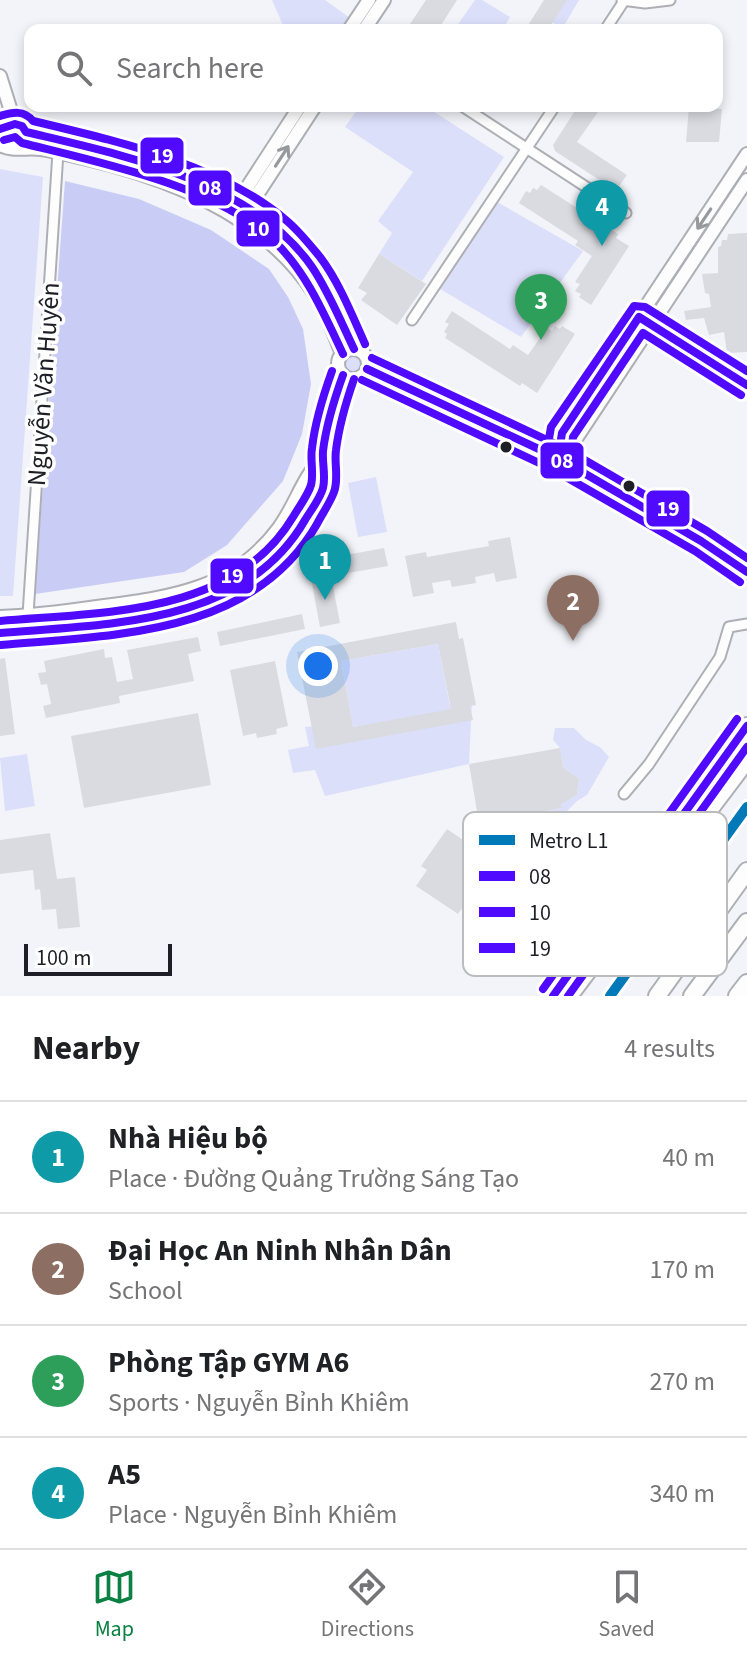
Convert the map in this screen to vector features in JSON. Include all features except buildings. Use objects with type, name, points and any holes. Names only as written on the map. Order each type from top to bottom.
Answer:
[{"type":"highway","points":[[685,812],[747,726]]},
{"type":"highway","points":[[708,812],[747,760]]},
{"type":"highway","points":[[727,899],[747,871]]},
{"type":"highway","points":[[727,949],[747,922]]},
{"type":"highway","points":[[553,996],[567,976]]},
{"type":"highway","points":[[569,996],[584,976]]},
{"type":"highway","points":[[657,996],[671,976]]},
{"type":"highway","points":[[692,996],[707,976]]},
{"type":"highway","points":[[737,996],[747,983]]},
{"type":"street","points":[[353,24],[369,0]]},
{"type":"street","points":[[368,24],[383,0]]},
{"type":"street","points":[[609,24],[623,1],[670,0]]},
{"type":"street","points":[[0,76],[4,126],[0,138],[2,145],[12,150],[58,152],[97,161],[166,184],[239,219],[264,238],[300,275],[348,351],[366,356],[367,369]]},
{"type":"street","points":[[244,203],[297,112]]},
{"type":"street","points":[[244,203],[311,112]]},
{"type":"street","points":[[471,112],[626,213]]},
{"type":"street","points":[[412,320],[551,112]]},
{"type":"street","points":[[4,126],[22,126],[26,132],[26,142],[21,148]]},
{"type":"street","points":[[26,132],[115,153],[244,203],[281,231],[312,267],[334,306],[348,351]]},
{"type":"street","name":"Nguyễn Văn Huyên","points":[[28,615],[58,152]]},
{"type":"street","points":[[558,458],[562,433],[747,154]]},
{"type":"street","points":[[558,458],[575,440],[747,180]]},
{"type":"street","points":[[639,317],[747,385]]},
{"type":"street","points":[[0,633],[168,613],[222,596],[254,577],[288,544],[323,488],[323,456],[343,375],[338,362],[348,351]]},
{"type":"street","points":[[367,369],[558,458],[701,541],[747,572]]},
{"type":"street","points":[[343,375],[356,378],[367,369]]},
{"type":"street","points":[[0,617],[168,598],[217,580],[247,559],[279,528],[308,473],[323,456]]},
{"type":"street","points":[[624,794],[649,764],[720,657],[729,627],[747,624]]},
{"type":"shaded area","points":[[272,0],[325,0],[357,23],[356,24],[282,24]]},
{"type":"shaded area","points":[[475,0],[482,0],[510,17],[506,24],[458,24]]},
{"type":"shaded area","points":[[565,0],[579,0],[565,24],[552,22]]},
{"type":"shaded area","points":[[356,112],[434,112],[504,157],[422,281],[379,254],[392,233],[378,221],[413,172],[345,127]]},
{"type":"shaded area","points":[[0,169],[43,177],[13,596],[0,596]]},
{"type":"shaded area","points":[[65,181],[139,199],[211,230],[269,269],[288,297],[303,329],[311,384],[302,434],[283,481],[227,545],[184,572],[35,594]]},
{"type":"shaded area","points":[[492,199],[583,251],[521,337],[435,286]]},
{"type":"shaded area","points":[[353,353],[361,356],[364,364],[361,372],[353,375],[345,372],[342,364],[345,356]]},
{"type":"shaded area","points":[[376,477],[387,532],[358,537],[348,483]]},
{"type":"shaded area","points":[[438,644],[450,706],[472,700],[469,764],[325,796],[315,770],[293,773],[288,750],[309,746],[305,727],[326,725],[326,741],[412,717],[353,727],[341,661]]},
{"type":"shaded area","points":[[555,728],[574,728],[609,757],[587,795],[566,812],[540,812],[562,808],[561,803],[577,795],[579,779],[563,767],[560,748],[553,740]]},
{"type":"shaded area","points":[[27,754],[35,806],[5,811],[0,758]]},
{"type":"metro line","name":"L1","points":[[727,835],[747,807]]},
{"type":"metro line","name":"L1","points":[[610,996],[624,976]]},
{"type":"transit line","name":"19","points":[[0,116],[22,114],[33,121],[166,157],[231,184],[261,201],[291,225],[320,257],[339,288],[365,344]]},
{"type":"transit line","name":"08","points":[[0,129],[15,124],[22,126],[26,132],[143,162],[221,193],[256,213],[287,237],[312,267],[354,349]]},
{"type":"transit line","name":"10","points":[[4,140],[15,137],[22,143],[154,178],[220,205],[249,221],[273,240],[295,265],[343,354]]},
{"type":"transit line","name":"19","points":[[546,456],[551,427],[634,306],[645,307],[747,371]]},
{"type":"transit line","name":"08","points":[[558,458],[562,433],[639,317],[747,385]]},
{"type":"transit line","name":"10","points":[[570,460],[573,437],[643,333],[741,395]]},
{"type":"transit line","name":"19","points":[[372,358],[564,448],[707,531],[747,558]]},
{"type":"transit line","name":"08","points":[[367,369],[558,458],[701,541],[747,572]]},
{"type":"transit line","name":"19","points":[[0,621],[80,615],[162,603],[201,591],[237,574],[268,550],[308,493],[312,481],[315,429],[332,371]]},
{"type":"transit line","name":"08","points":[[0,633],[127,621],[170,613],[210,600],[247,581],[279,555],[320,496],[324,484],[326,432],[343,375]]},
{"type":"transit line","name":"10","points":[[1,645],[89,638],[177,623],[219,609],[257,589],[290,561],[317,524],[332,496],[336,482],[339,432],[354,379]]},
{"type":"transit line","name":"10","points":[[362,380],[552,469],[695,551],[740,582]]},
{"type":"transit line","name":"19","points":[[670,812],[737,719]]},
{"type":"transit line","name":"08","points":[[685,812],[747,726]]},
{"type":"transit line","name":"10","points":[[700,812],[747,747]]},
{"type":"transit line","name":"19","points":[[543,989],[552,976]]},
{"type":"transit line","name":"08","points":[[553,996],[567,976]]},
{"type":"transit line","name":"10","points":[[568,996],[582,976]]},
{"type":"place","name":"A5","points":[[602,246]]},
{"type":"place","name":"Phòng Tập GYM A6","points":[[541,340]]},
{"type":"place","name":"Nhà Hiệu bộ","points":[[325,600]]},
{"type":"place","name":"Đại Học An Ninh Nhân Dân","points":[[573,641]]}]
